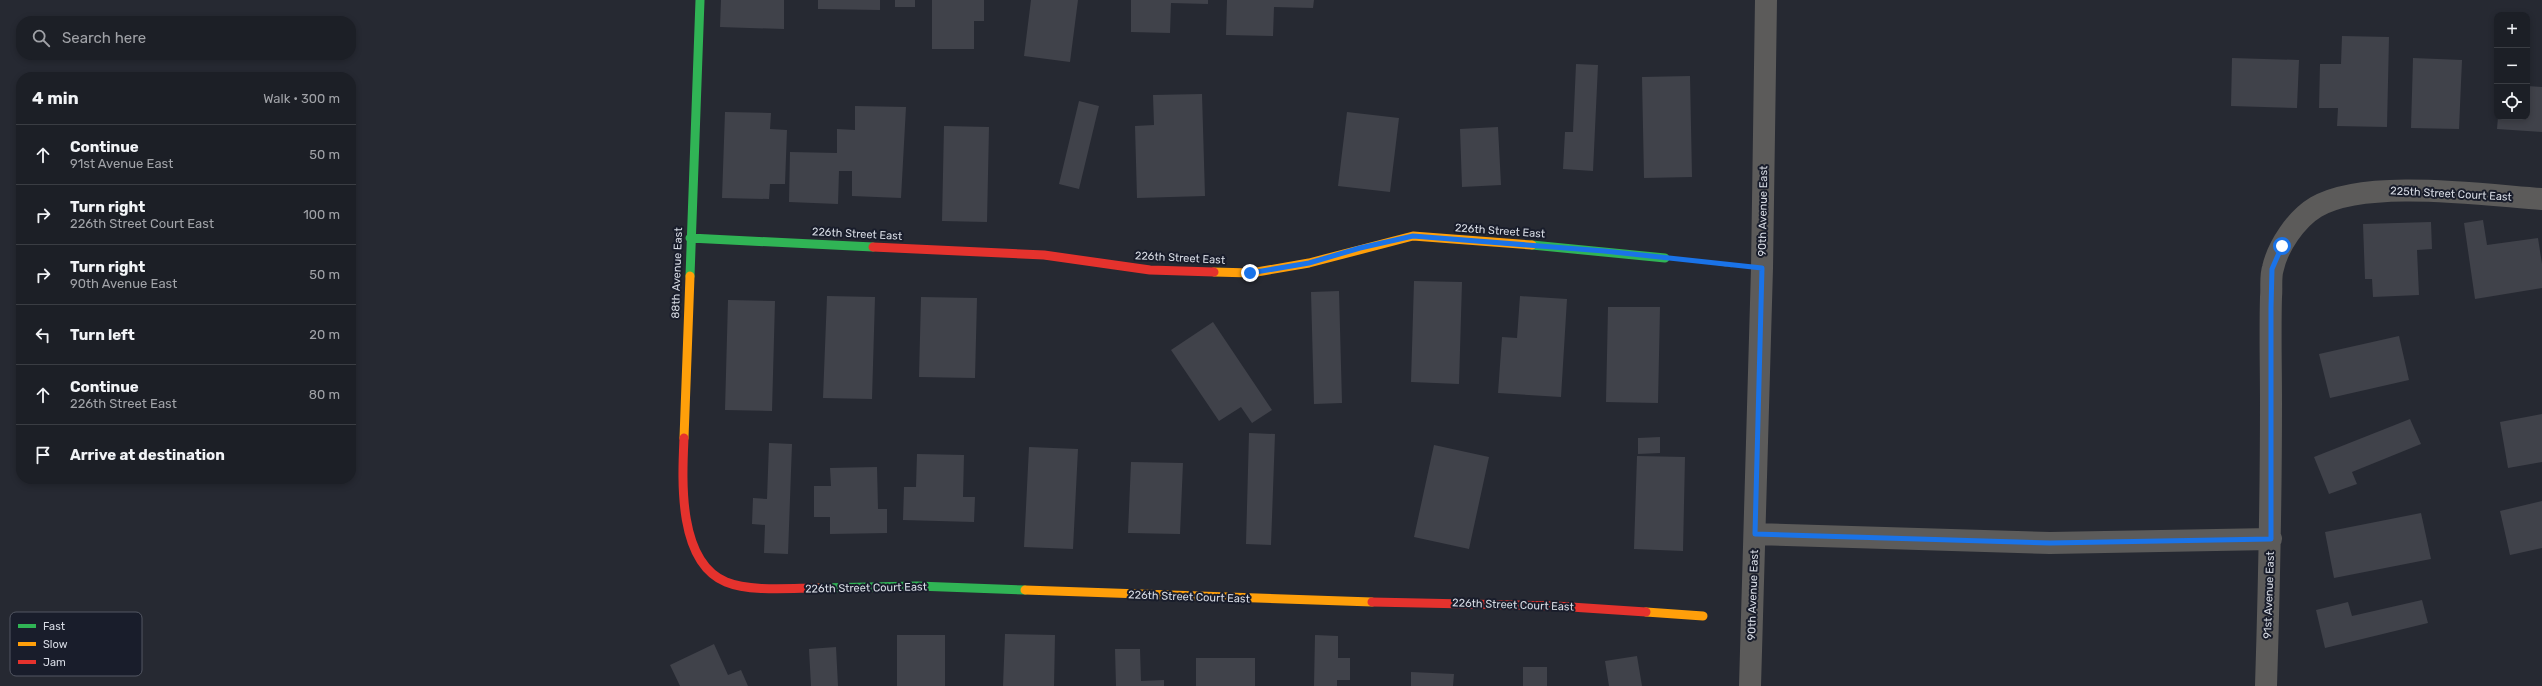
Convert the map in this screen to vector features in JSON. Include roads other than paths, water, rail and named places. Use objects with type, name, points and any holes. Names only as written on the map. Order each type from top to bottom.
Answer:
[{"type":"street","name":"88th Avenue East","points":[[693,546],[686,519],[683,466],[690,238],[700,0]]},
{"type":"street","name":"90th Avenue East","points":[[1750,686],[1762,268],[1766,0]]},
{"type":"street","name":"225th Street Court East","points":[[2315,207],[2337,198],[2362,193],[2402,190],[2542,199]]},
{"type":"street","name":"91st Avenue East","points":[[2266,686],[2271,539],[2272,269],[2282,246],[2297,223],[2315,207]]},
{"type":"street","name":"226th Street East","points":[[690,238],[1044,255],[1150,270],[1250,273],[1309,263],[1360,248],[1413,236],[1604,251],[1665,258]]},
{"type":"street","points":[[1755,534],[2050,543],[2271,539]]},
{"type":"street","name":"226th Street Court East","points":[[693,546],[706,568],[726,582],[767,590],[917,586],[1251,599],[1556,606],[1703,616]]}]
